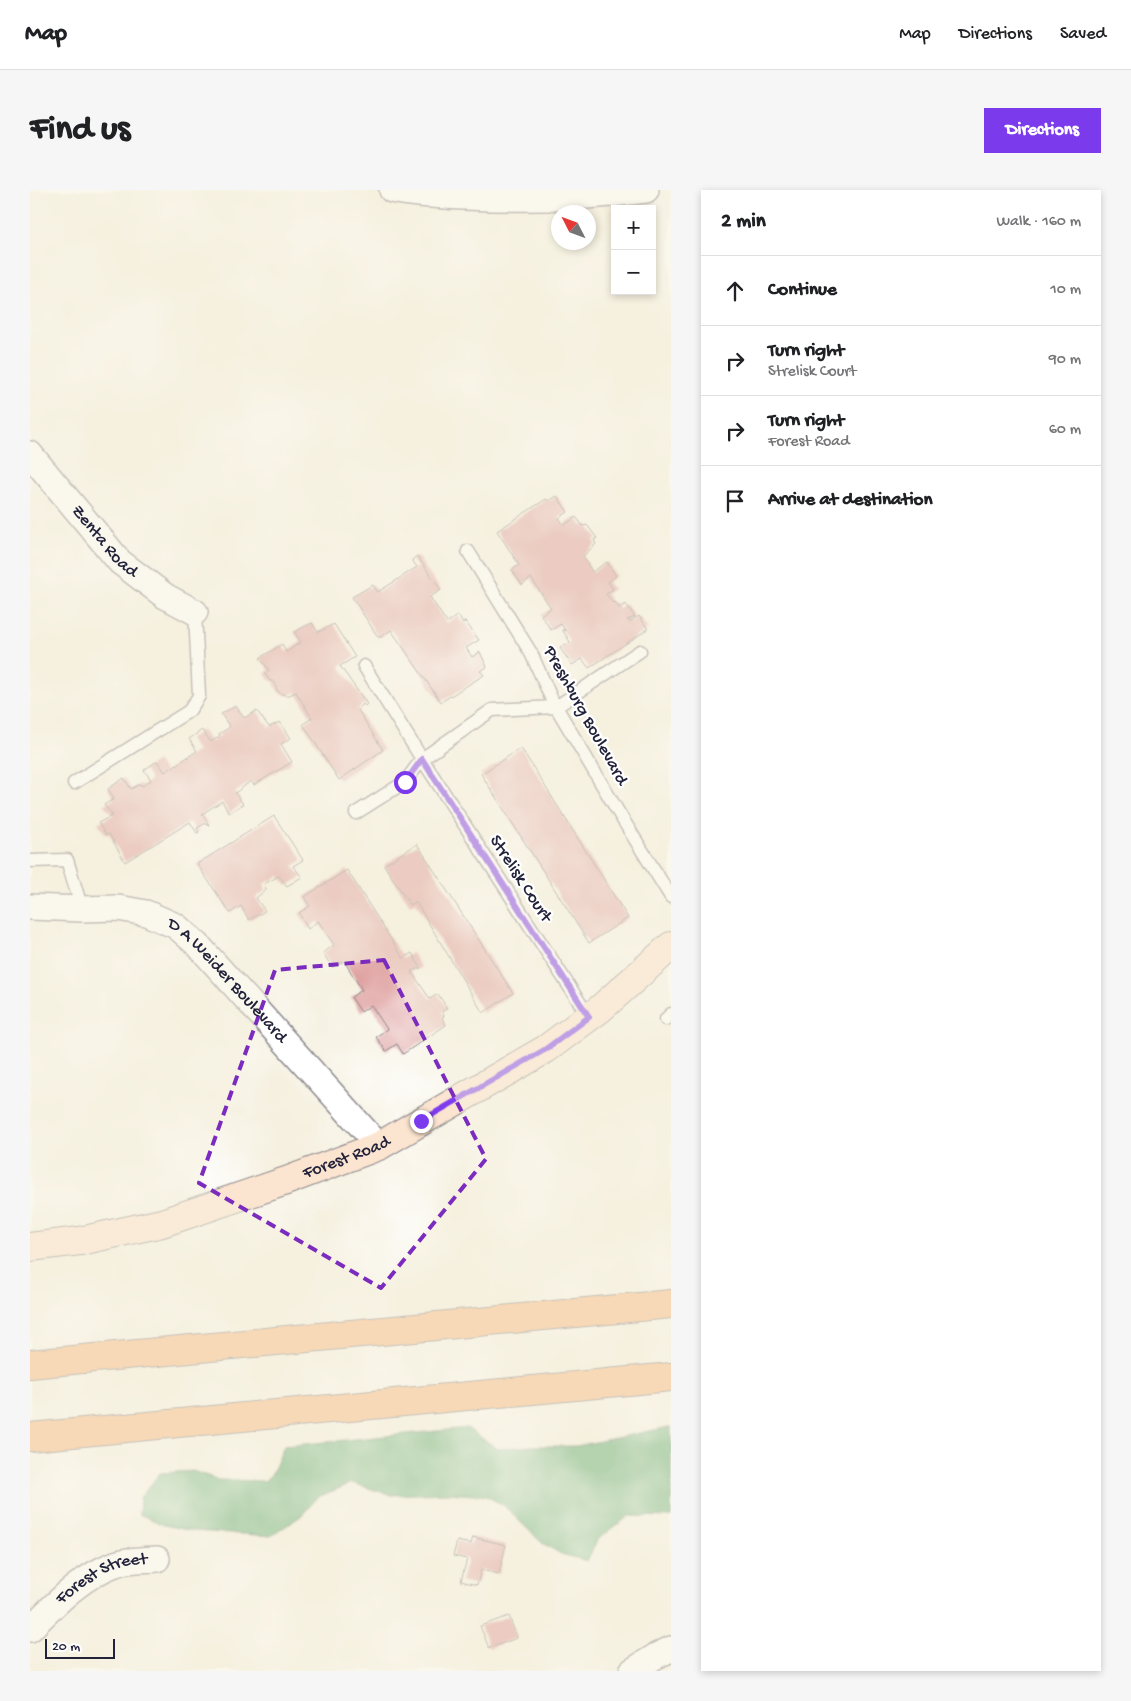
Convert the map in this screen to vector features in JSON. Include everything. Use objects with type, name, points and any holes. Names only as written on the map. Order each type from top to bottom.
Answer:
[{"type":"highway","points":[[30,1364],[671,1304]]},
{"type":"highway","points":[[30,1437],[671,1378]]},
{"type":"street","points":[[392,190],[449,193],[503,199],[646,190]]},
{"type":"street","name":"Zenta Road","points":[[30,454],[120,562],[166,596],[195,612]]},
{"type":"street","name":"D A Weider Boulevard","points":[[30,907],[118,908],[146,912],[176,926],[198,945],[379,1146]]},
{"type":"street","name":"Forest Road","points":[[30,1247],[80,1241],[162,1223],[286,1181],[379,1146],[546,1049],[600,1009],[671,946]]},
{"type":"street","name":"Forest Street","points":[[30,1628],[75,1587],[95,1574],[116,1563],[158,1559]]},
{"type":"street","points":[[632,1671],[671,1649]]},
{"type":"lane","name":"Preshburg Boulevard","points":[[468,551],[531,653],[556,707],[620,816],[671,897]]},
{"type":"lane","points":[[74,783],[189,711],[199,696],[195,612]]},
{"type":"lane","points":[[356,813],[405,782],[422,759],[492,710],[556,707],[640,651]]},
{"type":"lane","name":"Strelisk Court","points":[[364,666],[589,1017]]},
{"type":"lane","points":[[30,861],[68,860],[82,909]]},
{"type":"highlighted area","points":[[384,960],[486,1159],[381,1288],[199,1183],[275,970]]},
{"type":"green space","points":[[671,1426],[671,1517],[629,1516],[597,1540],[587,1561],[561,1554],[542,1543],[503,1505],[486,1496],[448,1493],[391,1495],[352,1483],[318,1497],[301,1516],[271,1536],[192,1531],[164,1525],[139,1514],[140,1498],[160,1473],[193,1471],[220,1480],[264,1481],[272,1474],[284,1446],[467,1428],[498,1449],[531,1446],[576,1446]]},
{"type":"building","points":[[557,496],[568,512],[559,518],[564,525],[576,517],[583,526],[587,525],[597,538],[594,540],[596,544],[583,556],[592,572],[607,562],[616,576],[608,582],[613,589],[606,594],[619,608],[626,604],[635,617],[627,620],[630,622],[639,616],[648,629],[589,668],[582,659],[572,665],[560,648],[570,642],[562,629],[566,631],[561,624],[551,630],[541,615],[551,608],[531,578],[522,585],[512,570],[519,565],[497,531],[546,499],[549,501]]},
{"type":"building","points":[[417,556],[441,590],[430,597],[447,623],[458,615],[463,624],[465,621],[479,640],[466,648],[472,657],[480,652],[487,667],[480,671],[484,675],[441,702],[391,630],[378,637],[352,597],[373,585],[378,592],[417,567],[412,560]]},
{"type":"building","points":[[312,623],[318,632],[334,624],[355,657],[340,666],[367,704],[365,706],[363,704],[358,710],[383,750],[339,780],[303,724],[312,718],[296,692],[287,696],[278,692],[273,681],[270,681],[265,674],[269,670],[260,658],[282,644],[286,652],[301,642],[294,632]]},
{"type":"building","points":[[236,706],[244,718],[257,711],[269,727],[280,722],[291,738],[281,744],[292,762],[254,785],[251,781],[235,793],[243,804],[229,813],[222,801],[202,814],[209,825],[206,823],[197,828],[199,832],[197,833],[190,822],[125,862],[109,834],[106,835],[98,823],[113,815],[104,805],[114,799],[108,789],[124,778],[131,789],[140,784],[142,786],[151,780],[144,770],[157,761],[165,772],[197,751],[189,739],[202,730],[211,742],[230,727],[221,714]]},
{"type":"building","points":[[521,748],[628,918],[589,943],[481,774]]},
{"type":"building","points":[[274,816],[303,860],[293,866],[302,877],[287,886],[279,876],[264,884],[266,890],[256,898],[265,911],[249,920],[241,906],[230,913],[197,864]]},
{"type":"building","points":[[417,844],[513,993],[483,1013],[416,902],[410,905],[384,865]]},
{"type":"building","points":[[347,870],[403,958],[412,953],[421,968],[411,971],[430,999],[438,994],[447,1008],[442,1012],[444,1016],[442,1018],[446,1025],[403,1054],[397,1044],[386,1051],[376,1037],[387,1029],[371,1005],[361,1012],[351,997],[362,990],[344,961],[332,967],[323,953],[334,945],[318,921],[308,929],[299,913],[310,906],[304,897]]},
{"type":"building","points":[[473,1537],[506,1545],[499,1574],[481,1570],[477,1585],[461,1581],[467,1559],[453,1556],[457,1541],[471,1544]]},
{"type":"building","points":[[509,1616],[517,1638],[489,1648],[480,1626]]},
{"type":"route","points":[[405,782],[422,759],[589,1017],[546,1049],[421,1121]]}]
